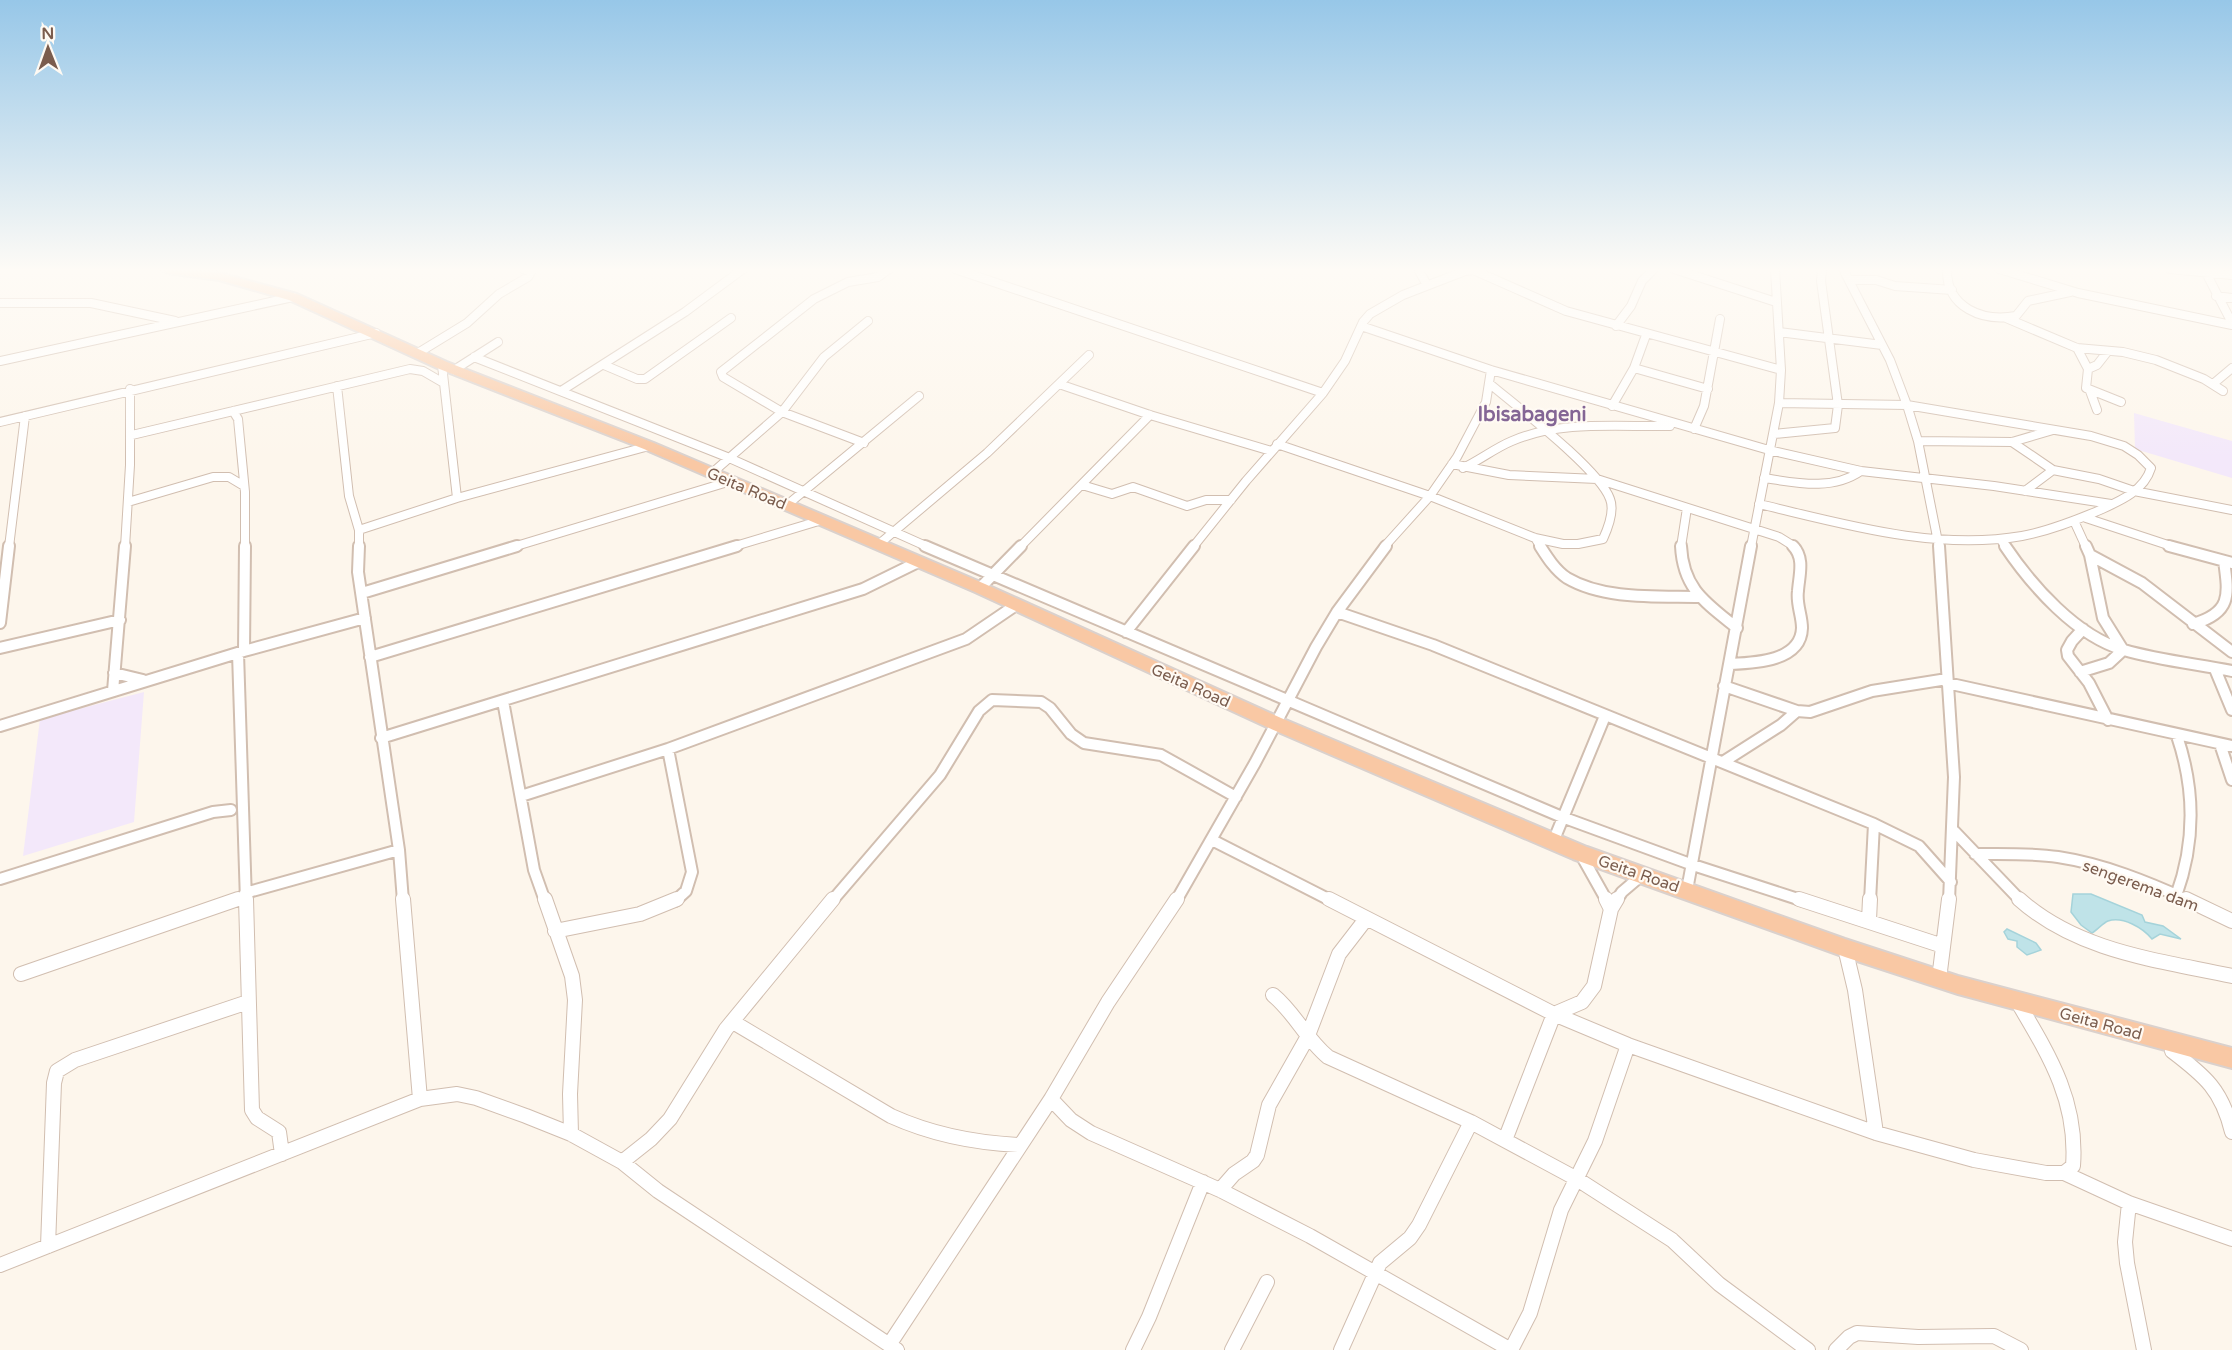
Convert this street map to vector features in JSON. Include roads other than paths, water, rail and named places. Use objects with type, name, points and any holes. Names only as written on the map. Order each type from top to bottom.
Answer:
[{"type":"highway","name":"Geita Road","points":[[376,333],[418,353],[446,372],[649,446],[918,562],[986,582],[1016,605],[1275,723],[1553,842],[1845,948],[2020,1005],[2232,1058]]},
{"type":"street","points":[[0,361],[132,332]]},
{"type":"street","points":[[418,353],[452,332]]},
{"type":"street","points":[[561,391],[654,332]]},
{"type":"street","points":[[604,365],[637,379],[645,379],[711,332]]},
{"type":"street","points":[[771,332],[722,370],[723,377],[782,412],[864,442]]},
{"type":"street","points":[[711,473],[782,412],[796,396],[811,370],[854,332]]},
{"type":"street","points":[[1142,332],[1323,393]]},
{"type":"street","points":[[1126,632],[1231,500],[1323,393],[1345,361],[1358,332]]},
{"type":"street","points":[[1379,332],[1491,370],[1769,450],[1861,471],[2112,504]]},
{"type":"street","points":[[1636,332],[1780,370]]},
{"type":"street","points":[[1694,429],[1708,389],[1718,332]]},
{"type":"street","points":[[1688,890],[1724,686],[1774,434],[1779,403],[1779,332],[1882,345]]},
{"type":"street","points":[[1774,434],[1832,431],[1836,423],[1838,405],[1827,332]]},
{"type":"street","points":[[1875,332],[1907,405],[1918,441],[1939,540],[1954,777],[1951,882],[1939,979]]},
{"type":"street","points":[[2039,332],[2077,348],[2147,357],[2213,384],[2223,391]]},
{"type":"street","points":[[0,422],[130,389],[376,333]]},
{"type":"street","points":[[1612,406],[1634,368],[1646,335]]},
{"type":"street","points":[[132,435],[412,368],[446,372],[498,342]]},
{"type":"street","points":[[2077,348],[2088,369],[2086,386],[2097,410]]},
{"type":"street","points":[[2088,369],[2097,365],[2108,351]]},
{"type":"street","points":[[878,545],[987,453],[1089,355]]},
{"type":"street","points":[[474,357],[729,458],[893,531],[986,582],[1126,632],[1562,817],[1693,865],[1869,920],[1943,946]]},
{"type":"street","points":[[1634,368],[1708,389]]},
{"type":"street","points":[[2213,384],[2232,368]]},
{"type":"street","points":[[0,1265],[420,1099],[457,1094],[476,1098],[571,1134],[622,1162],[658,1191],[893,1347],[1051,1099],[1108,1002],[1178,898],[1337,612],[1395,533],[1430,496],[1452,464],[1486,402],[1492,386],[1491,370]]},
{"type":"street","points":[[446,372],[457,498]]},
{"type":"street","points":[[1492,386],[1519,378]]},
{"type":"street","points":[[1059,384],[1150,415],[1274,448],[1430,496],[1535,538],[1563,544],[1578,544],[1603,538],[1606,533],[1611,501],[1607,491],[1597,479],[1492,386]]},
{"type":"street","points":[[338,386],[349,496],[358,530],[358,572],[364,618],[399,850],[420,1099]]},
{"type":"street","points":[[113,691],[132,435],[130,389]]},
{"type":"street","points":[[2090,391],[2121,402]]},
{"type":"street","points":[[787,505],[919,396]]},
{"type":"street","points":[[1759,504],[1879,530],[1939,540],[2001,540],[2075,523],[2086,518],[2134,491],[2149,477],[2151,468],[2135,450],[2116,441],[2055,429],[1907,405],[1779,403]]},
{"type":"street","points":[[232,411],[238,419],[244,486],[241,652],[245,895],[252,1110],[257,1118],[279,1132],[282,1154]]},
{"type":"street","points":[[986,582],[1150,415]]},
{"type":"street","points":[[0,624],[25,416]]},
{"type":"street","points":[[1445,474],[1465,468],[1511,441],[1545,432],[1582,428],[1680,425]]},
{"type":"street","points":[[1918,441],[2012,442],[2031,439],[2055,429]]},
{"type":"street","points":[[2012,442],[2053,470],[2099,479],[2134,491],[2232,510]]},
{"type":"street","points":[[358,530],[457,498],[649,446]]},
{"type":"street","points":[[1452,464],[1509,475],[1597,479],[1779,537],[1792,544],[1798,550],[1800,559],[1797,602],[1802,627],[1801,636],[1795,645],[1777,659],[1768,662],[1729,664]]},
{"type":"street","points":[[2025,491],[2053,470]]},
{"type":"street","points":[[1764,478],[1834,483],[1848,480],[1861,471]]},
{"type":"street","points":[[128,502],[213,477],[229,477],[244,486]]},
{"type":"street","points":[[362,593],[731,481]]},
{"type":"street","points":[[1082,485],[1112,494],[1133,487],[1188,506],[1206,500],[1231,500]]},
{"type":"street","points":[[1687,508],[1679,548],[1689,580],[1699,597],[1737,628]]},
{"type":"street","points":[[2086,518],[2144,539],[2228,562],[2224,610],[2210,621],[2193,624]]},
{"type":"street","points":[[370,657],[822,520]]},
{"type":"street","points":[[2075,523],[2090,555],[2097,601],[2103,618],[2122,650]]},
{"type":"street","points":[[1535,538],[1559,572],[1578,582],[1614,591],[1699,597]]},
{"type":"street","points":[[2001,540],[2035,587],[2051,603],[2097,639],[2122,650],[2232,671]]},
{"type":"street","points":[[2090,555],[2142,583],[2232,652]]},
{"type":"street","points":[[381,738],[863,589],[918,562]]},
{"type":"street","points":[[521,796],[668,748],[966,639],[1016,605]]},
{"type":"street","points":[[1337,612],[1433,645],[1874,824],[1919,846],[1951,882]]},
{"type":"street","points":[[0,726],[241,652],[364,618]]},
{"type":"street","points":[[0,648],[120,620]]},
{"type":"street","points":[[2083,629],[2067,650],[2067,656],[2080,672],[2108,720]]},
{"type":"street","points":[[2080,672],[2109,663],[2122,650]]},
{"type":"street","points":[[2215,669],[2232,710]]},
{"type":"street","points":[[114,674],[146,681]]},
{"type":"street","points":[[1724,686],[1797,711],[1822,709],[1872,691],[1947,681],[2232,747]]},
{"type":"street","points":[[622,1162],[647,1144],[671,1117],[708,1054],[893,827],[940,775],[979,711],[992,700],[1041,702],[1050,708],[1071,734],[1084,743],[1161,755],[1236,797]]},
{"type":"street","points":[[503,701],[534,870],[572,976],[575,1000],[570,1094],[571,1134]]},
{"type":"street","points":[[2091,716],[2102,708]]},
{"type":"street","points":[[1723,762],[1781,725],[1797,711]]},
{"type":"street","points":[[1553,842],[1605,716]]},
{"type":"street","points":[[2176,896],[2190,847],[2191,829],[2185,766],[2177,736]]},
{"type":"street","points":[[2220,744],[2232,780]]},
{"type":"street","points":[[555,931],[658,908],[681,897],[690,886],[692,872],[668,748]]},
{"type":"street","points":[[0,879],[213,812],[231,810]]},
{"type":"street","points":[[1869,920],[1874,824]]},
{"type":"street","points":[[1954,831],[2031,909],[2066,932],[2112,948],[2232,976]]},
{"type":"street","points":[[1212,840],[1554,1014],[1628,1045],[1876,1133],[1974,1160],[2046,1173],[2064,1173],[2129,1203],[2232,1239]]},
{"type":"street","points":[[21,974],[245,895],[399,850]]},
{"type":"street","points":[[1580,852],[1611,909]]},
{"type":"street","name":"sengerema dam","points":[[1975,854],[2044,856],[2071,860],[2111,871],[2232,921]]},
{"type":"street","points":[[1505,1140],[1554,1014],[1583,1004],[1589,996],[1594,986],[1611,909],[1622,892],[1642,875]]},
{"type":"street","points":[[1220,1190],[1234,1174],[1253,1161],[1260,1148],[1269,1105],[1307,1038],[1339,954],[1366,919]]},
{"type":"street","points":[[1845,948],[1855,990],[1876,1133]]},
{"type":"street","points":[[1274,995],[1289,1008],[1316,1049],[1328,1057],[1471,1122],[1578,1179],[1672,1240],[1719,1284],[1808,1350]]},
{"type":"street","points":[[48,1246],[54,1083],[57,1071],[75,1060],[248,1002]]},
{"type":"street","points":[[2020,1005],[2060,1081],[2072,1113],[2076,1149],[2073,1166],[2064,1173]]},
{"type":"street","points":[[2020,1005],[2172,1051],[2232,1066]]},
{"type":"street","points":[[734,1022],[891,1116],[918,1129],[945,1138],[980,1144],[1020,1146]]},
{"type":"street","points":[[1051,1099],[1071,1120],[1091,1133],[1203,1182],[1310,1236],[1511,1350],[1530,1313],[1561,1210],[1578,1179],[1606,1113],[1628,1045]]},
{"type":"street","points":[[2172,1051],[2215,1086],[2227,1109],[2232,1132]]},
{"type":"street","points":[[1341,1350],[1375,1272],[1384,1259],[1410,1238],[1419,1225],[1471,1122]]},
{"type":"street","points":[[1133,1350],[1149,1317],[1203,1182]]},
{"type":"street","points":[[2129,1203],[2125,1242],[2127,1263],[2146,1348]]},
{"type":"street","points":[[1232,1350],[1267,1282]]},
{"type":"street","points":[[1836,1350],[1848,1337],[1867,1332],[1918,1337],[1994,1336],[2004,1345],[2020,1350]]},
{"type":"water","points":[[2073,894],[2091,894],[2142,915],[2145,922],[2163,926],[2181,939],[2160,934],[2152,939],[2138,927],[2120,920],[2108,921],[2092,933],[2081,925],[2071,912]]},
{"type":"water","points":[[2007,929],[2036,943],[2041,950],[2027,955],[2017,947],[2017,941],[2008,939],[2004,932]]},
{"type":"district","name":"Ibisabageni","points":[[1532,414]]}]
